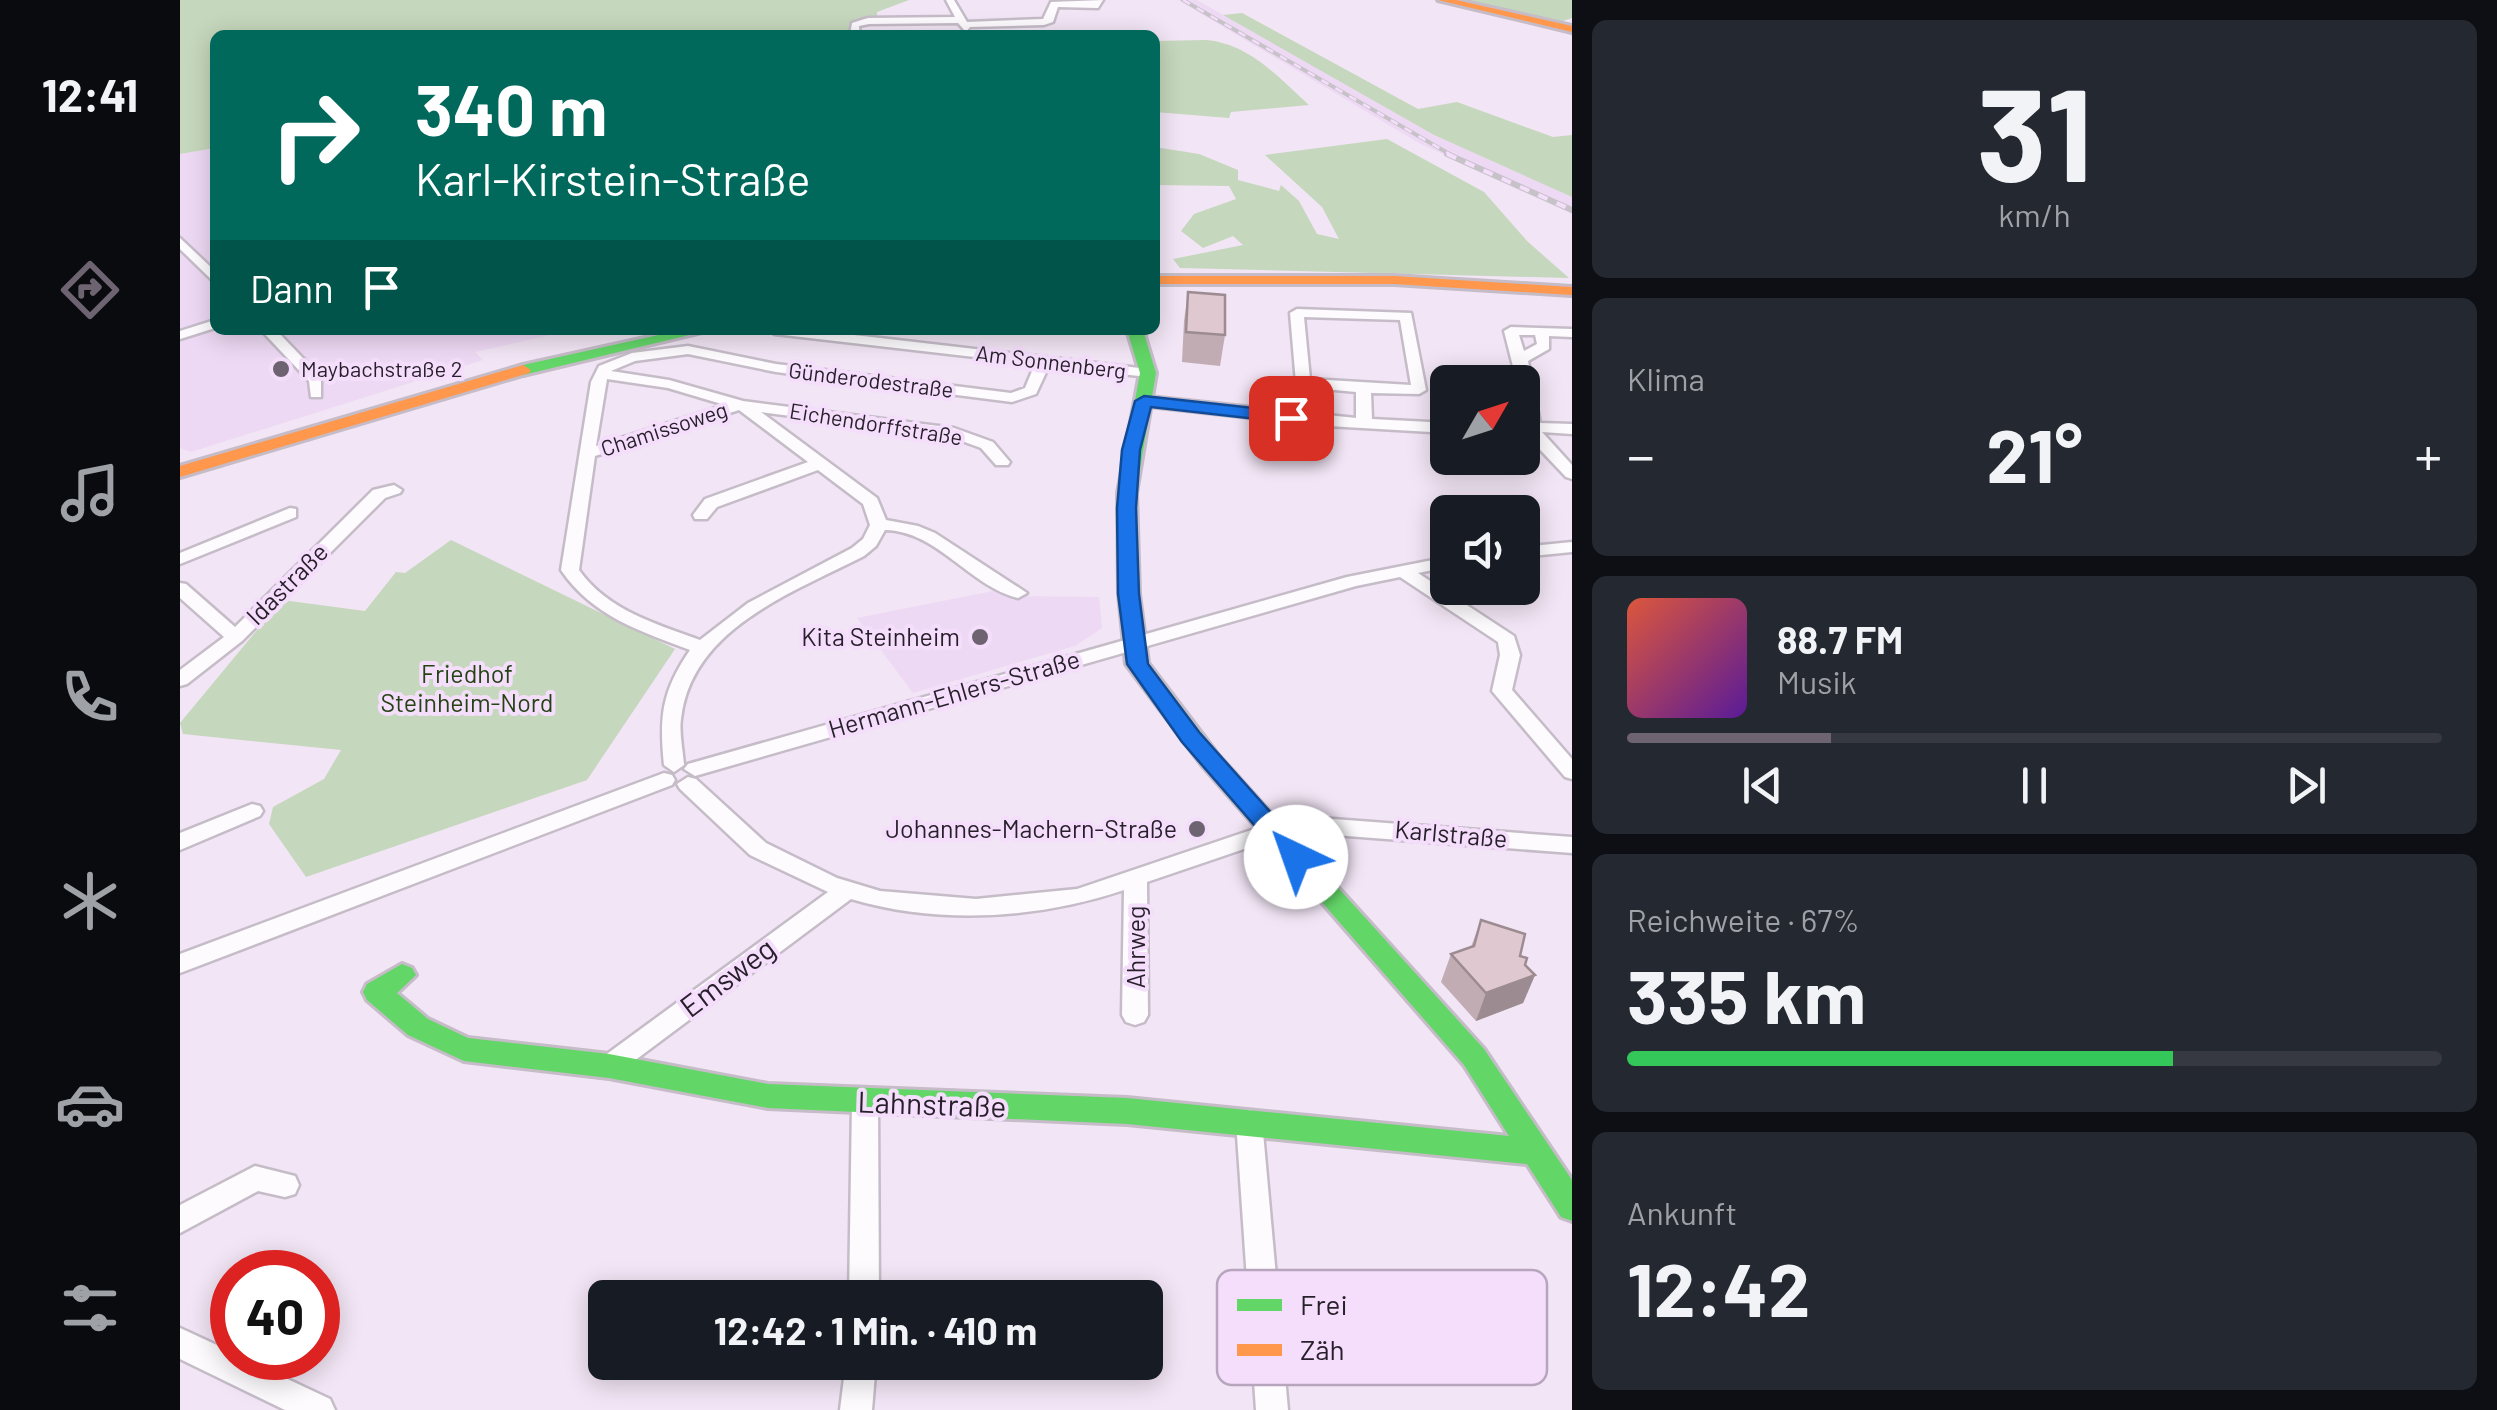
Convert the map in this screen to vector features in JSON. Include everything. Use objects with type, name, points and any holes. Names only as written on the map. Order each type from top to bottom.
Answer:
[{"type":"street","points":[[950,0],[967,30]]},
{"type":"street","points":[[855,30],[855,25],[871,20],[1050,21],[1054,7],[1098,5],[1099,0]]},
{"type":"street","points":[[1454,2],[1572,29]]},
{"type":"street","points":[[180,242],[210,275]]},
{"type":"street","points":[[1160,280],[1376,280],[1572,291]]},
{"type":"street","points":[[1297,313],[1406,316],[1419,390],[1363,388],[1302,382],[1297,313]]},
{"type":"street","points":[[180,335],[210,326]]},
{"type":"street","points":[[1521,365],[1511,331],[1572,333]]},
{"type":"street","points":[[1520,359],[1544,346],[1541,331]]},
{"type":"street","points":[[273,335],[316,380],[316,394]]},
{"type":"street","points":[[180,474],[493,376],[679,335]]},
{"type":"street","name":"Am Sonnenberg","points":[[818,335],[1148,373]]},
{"type":"street","points":[[1137,335],[1148,373],[1127,492],[1133,645],[1138,664],[1154,692],[1474,1058],[1572,1207]]},
{"type":"street","name":"Günderodestraße","points":[[601,374],[621,360],[678,350],[776,368],[1012,398],[1031,391],[1044,361]]},
{"type":"street","points":[[704,648],[616,610],[571,574],[601,374],[668,384],[742,404],[871,502],[879,524],[870,542],[858,552],[756,602],[704,648],[674,700],[669,734],[680,774],[758,849],[847,890],[908,903],[1016,906],[1078,897],[1271,829]]},
{"type":"street","points":[[1363,388],[1364,424]]},
{"type":"street","points":[[1144,401],[1430,427]]},
{"type":"street","name":"Chamissoweg","points":[[586,454],[742,404]]},
{"type":"street","name":"Eichendorffstraße","points":[[742,404],[954,433],[987,445],[1002,462]]},
{"type":"street","points":[[1540,431],[1572,429]]},
{"type":"street","points":[[1540,441],[1572,474]]},
{"type":"street","points":[[701,515],[711,503],[821,463]]},
{"type":"street","name":"Idastraße","points":[[180,680],[235,637],[379,494],[394,490]]},
{"type":"street","points":[[180,559],[290,512]]},
{"type":"street","points":[[879,524],[896,523],[916,530],[1003,588],[1018,593]]},
{"type":"street","points":[[1540,550],[1572,547]]},
{"type":"street","name":"Hermann-Ehlers-Straße","points":[[180,964],[680,774],[1401,570],[1430,565]]},
{"type":"street","points":[[1401,570],[1507,640],[1510,655],[1502,691],[1572,772]]},
{"type":"street","points":[[180,588],[235,637]]},
{"type":"street","points":[[180,842],[252,812]]},
{"type":"street","name":"Karlstraße","points":[[1271,829],[1313,823],[1572,845]]},
{"type":"street","name":"Ahrweg","points":[[1136,879],[1136,1014]]},
{"type":"street","name":"Emsweg","points":[[609,1066],[847,890]]},
{"type":"street","name":"Lahnstraße","points":[[402,974],[377,992],[405,1018],[445,1042],[479,1052],[609,1066],[768,1096],[1127,1111],[1538,1152]]},
{"type":"street","points":[[864,1280],[865,1103]]},
{"type":"street","points":[[1248,1121],[1260,1270]]},
{"type":"street","points":[[180,1220],[255,1178],[284,1186]]},
{"type":"street","points":[[180,1343],[318,1410]]},
{"type":"street","points":[[856,1410],[858,1380]]},
{"type":"street","points":[[1270,1385],[1272,1410]]},
{"type":"shaded area","points":[[1178,0],[1197,0],[1434,135],[1572,197],[1572,214],[1419,143]]},
{"type":"shaded area","points":[[210,149],[210,335],[551,335],[475,352],[483,360],[191,452],[180,448],[180,154]]},
{"type":"shaded area","name":"Kita Steinheim","points":[[998,590],[1005,596],[1099,597],[1102,628],[1075,646],[913,693],[857,618]]},
{"type":"green space","points":[[180,0],[909,0],[877,12],[877,19],[857,24],[859,30],[210,30],[210,149],[180,154]]},
{"type":"green space","points":[[1452,0],[1572,0],[1572,18],[1557,23]]},
{"type":"green space","points":[[1242,13],[1418,109],[1457,102],[1553,137],[1572,135],[1572,197],[1434,135],[1223,15]]},
{"type":"green space","points":[[1206,40],[1236,48],[1274,73],[1309,105],[1231,112],[1229,118],[1160,112],[1160,41]]},
{"type":"green space","points":[[1387,139],[1484,192],[1527,241],[1569,278],[1180,268],[1173,259],[1243,245],[1233,236],[1203,248],[1181,231],[1194,214],[1236,199],[1229,186],[1160,185],[1160,148],[1199,154],[1238,170],[1238,180],[1279,191],[1281,185],[1299,201],[1317,234],[1339,239],[1322,207],[1265,155]]},
{"type":"green space","name":"Friedhof Steinheim-Nord","points":[[451,540],[675,649],[587,780],[306,877],[269,824],[273,807],[324,779],[341,750],[183,734],[180,723],[282,600],[365,611],[396,572],[405,573]]},
{"type":"building","points":[[1188,292],[1225,295],[1225,335],[1186,332]]},
{"type":"building","points":[[1481,920],[1525,934],[1520,956],[1527,958],[1525,965],[1535,975],[1486,993],[1451,954],[1474,946]]},
{"type":"railway","points":[[1183,0],[1453,156]]},
{"type":"railway","points":[[1447,154],[1572,210]]},
{"type":"traffic: fast","points":[[523,370],[680,335]]},
{"type":"traffic: fast","points":[[1137,335],[1148,373],[1127,493],[1129,594],[1137,664],[1210,760],[1474,1057],[1572,1207]]},
{"type":"traffic: fast","points":[[402,975],[377,992],[418,1027],[464,1049],[609,1066],[768,1096],[1127,1111],[1537,1152]]},
{"type":"traffic: slow","points":[[1443,0],[1572,29]]},
{"type":"traffic: slow","points":[[1160,280],[1394,280],[1572,291]]},
{"type":"traffic: slow","points":[[180,472],[523,370]]},
{"type":"place","name":"Maybachstraße 2","points":[[281,369]]},
{"type":"place","name":"Kita Steinheim","points":[[980,637]]},
{"type":"place","name":"Johannes-Machern-Straße","points":[[1197,829]]},
{"type":"route","points":[[1291,418],[1144,401],[1131,450],[1126,508],[1128,594],[1138,664],[1154,692],[1296,857]]}]
